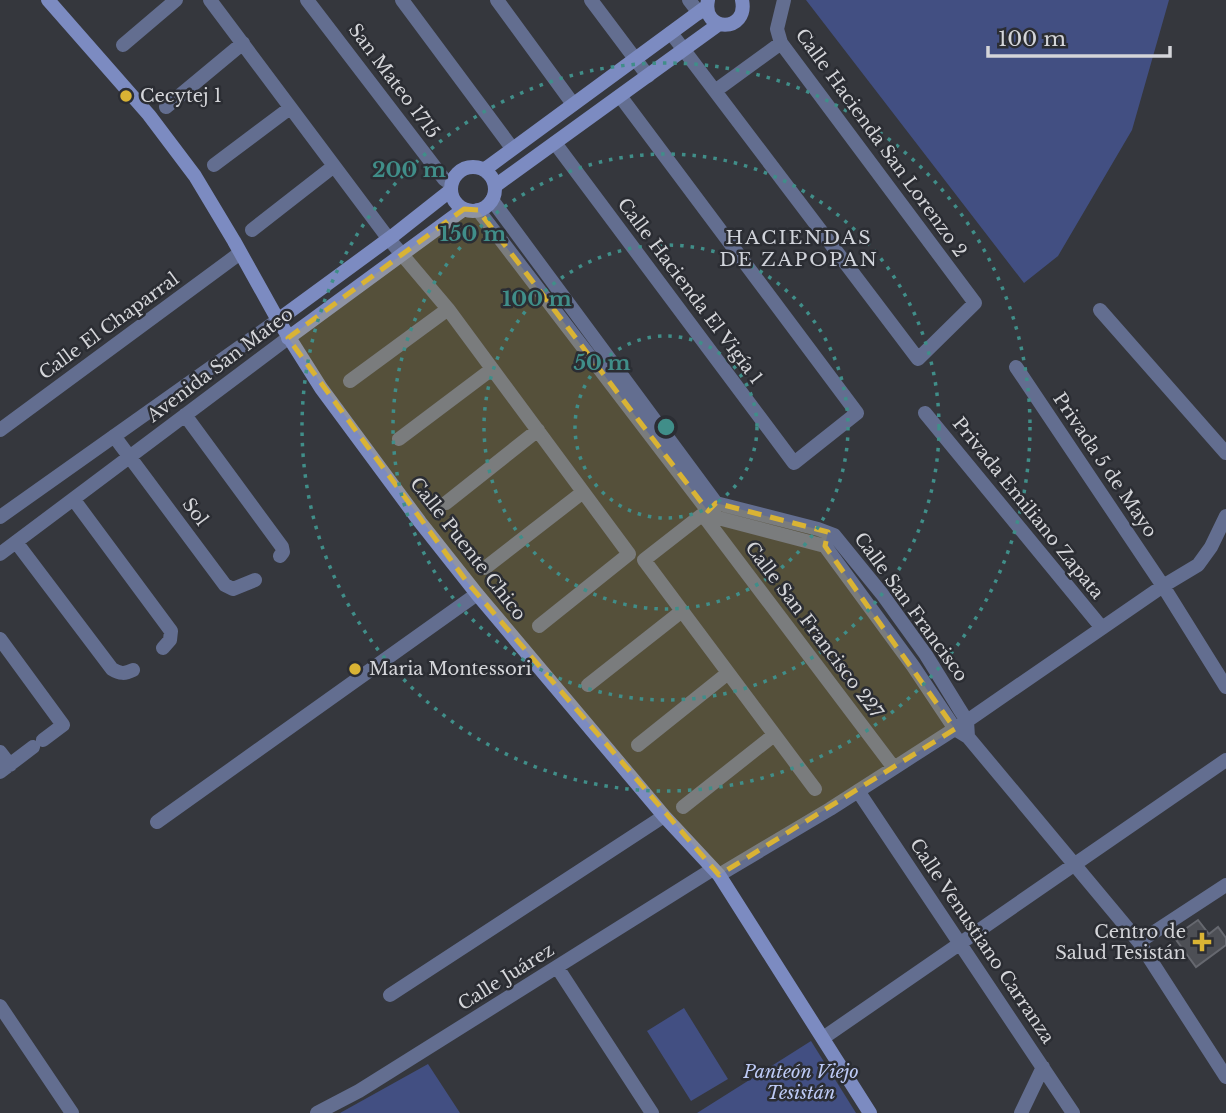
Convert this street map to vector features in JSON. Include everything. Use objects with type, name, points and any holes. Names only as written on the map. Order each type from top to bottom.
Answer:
[{"type":"main road","name":"Calle Puente Chico","points":[[48,0],[149,115],[195,176],[288,338],[369,454],[477,594],[664,816],[716,872],[870,1113]]},
{"type":"main road","name":"Avenida San Mateo","points":[[288,338],[402,254],[471,209],[485,206],[493,193],[555,143],[719,24],[732,24],[738,20],[742,15],[742,0]]},
{"type":"main road","name":"Avenida San Mateo","points":[[278,320],[374,249],[451,187],[454,176],[460,170],[476,167],[484,170],[704,6]]},
{"type":"main road","points":[[704,6],[710,17],[719,24]]},
{"type":"main road","points":[[571,106],[579,125]]},
{"type":"main road","points":[[484,170],[491,177],[493,193]]},
{"type":"main road","points":[[451,187],[455,201],[471,209]]},
{"type":"main road","points":[[374,249],[386,267]]},
{"type":"street","points":[[123,45],[176,0]]},
{"type":"street","points":[[210,0],[388,238],[448,309],[629,554],[540,626]]},
{"type":"street","name":"San Mateo 1715","points":[[307,0],[451,187]]},
{"type":"street","points":[[402,0],[512,148]]},
{"type":"street","points":[[497,0],[571,106]]},
{"type":"street","points":[[591,0],[648,76]]},
{"type":"street","points":[[689,0],[704,6]]},
{"type":"street","name":"Calle Hacienda San Lorenzo 2","points":[[715,91],[918,359],[975,303],[781,43],[777,29],[784,0]]},
{"type":"street","points":[[671,33],[715,91],[781,43]]},
{"type":"street","points":[[166,107],[243,43]]},
{"type":"street","name":"Calle Hacienda El Vigía 1","points":[[555,143],[794,463],[857,413],[620,96]]},
{"type":"street","points":[[214,165],[290,108]]},
{"type":"street","points":[[252,230],[334,166]]},
{"type":"street","points":[[493,193],[709,510]]},
{"type":"street","points":[[471,209],[709,510]]},
{"type":"street","name":"Calle El Chaparral","points":[[0,430],[240,253]]},
{"type":"street","points":[[350,381],[448,309]]},
{"type":"street","points":[[1100,310],[1226,453]]},
{"type":"street","name":"Avenida San Mateo","points":[[0,517],[278,320]]},
{"type":"street","name":"Avenida San Mateo","points":[[0,554],[288,338]]},
{"type":"street","name":"Privada 5 de Mayo","points":[[1016,367],[1163,586],[1226,687]]},
{"type":"street","points":[[399,439],[492,369]]},
{"type":"street","name":"Privada Emiliano Zapata","points":[[925,412],[1102,628]]},
{"type":"street","points":[[186,415],[282,547],[284,552],[280,556]]},
{"type":"street","points":[[446,503],[538,430]]},
{"type":"street","name":"Sol","points":[[114,436],[225,585],[233,589],[256,580]]},
{"type":"street","points":[[485,568],[583,492]]},
{"type":"street","points":[[74,500],[171,631],[170,640],[163,648]]},
{"type":"street","points":[[709,510],[644,560],[816,789]]},
{"type":"street","name":"Calle San Francisco","points":[[709,510],[718,518],[826,539],[834,535],[882,594],[926,655],[968,737],[1139,942],[1226,1077]]},
{"type":"street","name":"Calle San Francisco 227","points":[[709,510],[894,768]]},
{"type":"street","name":"Calle Juárez","points":[[317,1113],[359,1091],[557,967],[716,872],[858,791],[961,725],[1163,586],[1198,565],[1211,547],[1226,516]]},
{"type":"street","name":"Calle San Francisco","points":[[826,539],[868,605],[961,725]]},
{"type":"street","points":[[16,542],[112,669],[125,674],[133,670]]},
{"type":"street","points":[[157,822],[477,594]]},
{"type":"street","points":[[868,605],[882,594]]},
{"type":"street","points":[[588,685],[682,611]]},
{"type":"street","points":[[0,639],[63,725],[5,769],[0,752]]},
{"type":"street","points":[[913,666],[926,655]]},
{"type":"street","points":[[638,745],[728,673]]},
{"type":"street","points":[[683,807],[774,735]]},
{"type":"street","points":[[823,1038],[1226,760]]},
{"type":"street","name":"Calle Venustiano Carranza","points":[[858,791],[1073,1113]]},
{"type":"street","points":[[390,995],[664,816]]},
{"type":"street","points":[[1139,942],[1226,885]]},
{"type":"street","points":[[557,967],[652,1113]]},
{"type":"street","points":[[1,1009],[72,1113]]},
{"type":"street","points":[[1021,1113],[1042,1067]]},
{"type":"highlighted area","points":[[464,209],[478,210],[708,511],[716,503],[828,532],[825,546],[955,729],[719,875],[467,582],[288,338]]},
{"type":"green space","points":[[806,0],[1169,0],[1132,130],[1058,256],[1024,283]]},
{"type":"green space","points":[[684,1008],[728,1079],[691,1101],[647,1031]]},
{"type":"green space","name":"Panteón Viejo Tesistán","points":[[811,1041],[856,1113],[697,1113]]},
{"type":"green space","points":[[428,1064],[460,1113],[340,1113]]},
{"type":"building","name":"Centro de Salud Tesistán","points":[[1198,920],[1209,934],[1218,927],[1226,938],[1226,945],[1196,967],[1174,937]]},
{"type":"place","name":"Cecytej 1","points":[[126,96]]},
{"type":"place","name":"Maria Montessori","points":[[355,669]]},
{"type":"place","name":"Centro de Salud Tesistán","points":[[1202,942]]},
{"type":"district","name":"HACIENDAS DE ZAPOPAN","points":[[799,248]]}]
